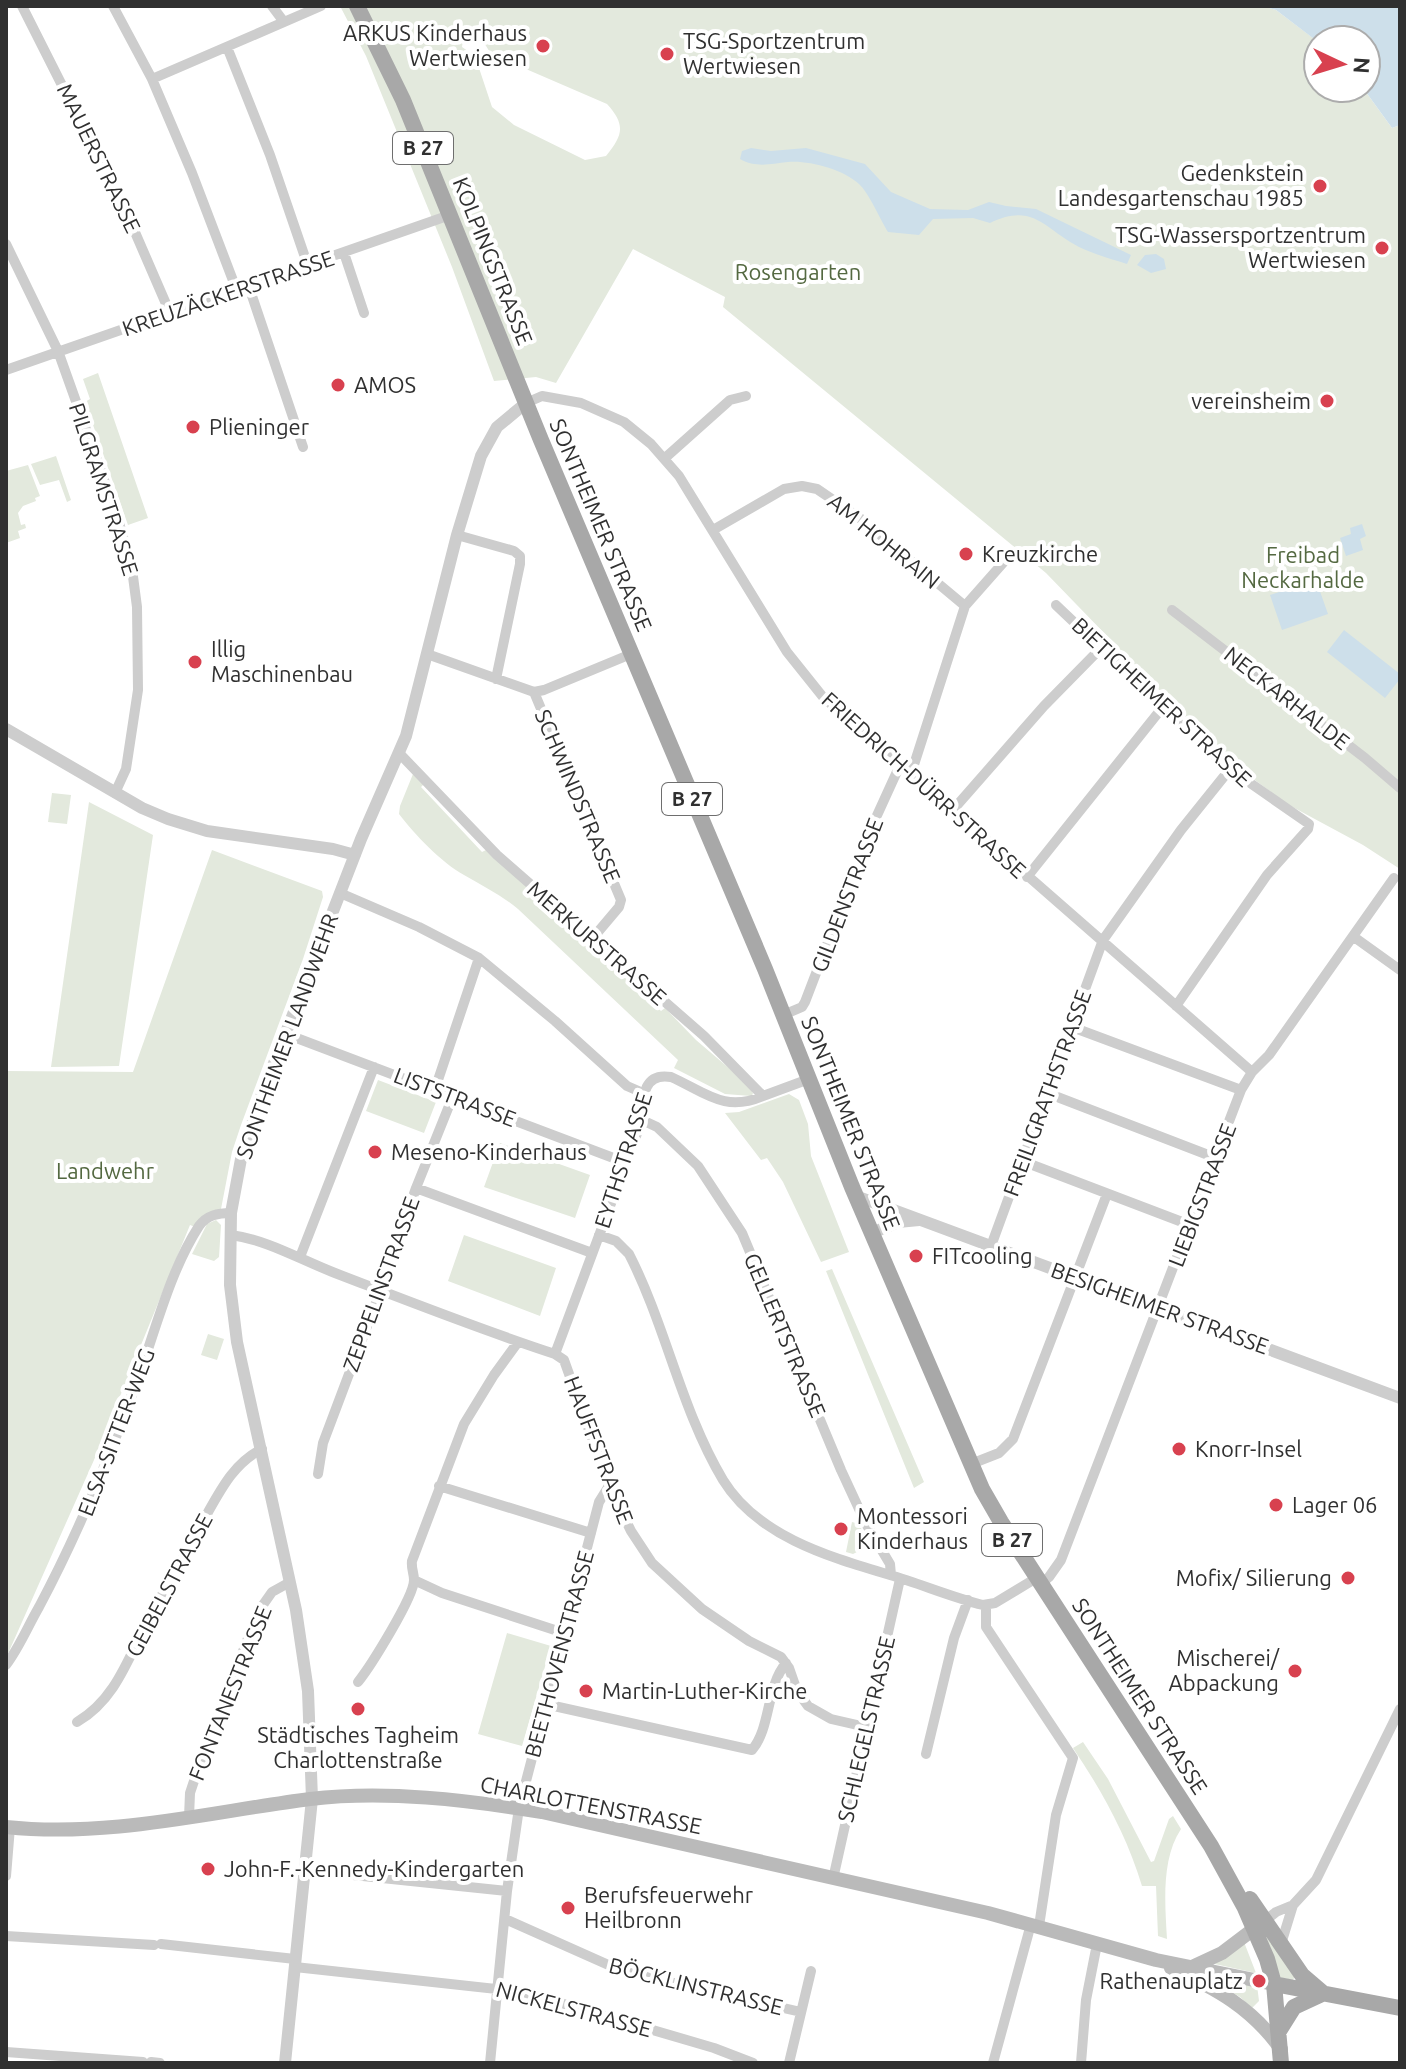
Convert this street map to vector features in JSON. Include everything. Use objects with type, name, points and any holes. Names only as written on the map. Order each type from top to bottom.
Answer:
[{"type":"main road","name":"KOLPINGSTRASSE","points":[[357,6],[403,100],[526,403]]},
{"type":"main road","name":"SONTHEIMER STRASSE","points":[[526,403],[971,1464],[1001,1522],[1260,1924],[1274,1984],[1281,2056]]},
{"type":"main road","name":"CHARLOTTENSTRASSE","points":[[8,1827],[103,1829],[312,1799],[356,1797],[440,1800],[519,1808],[1035,1925],[1156,1960],[1274,1984]]},
{"type":"main road","name":"B 27","points":[[1260,1924],[1302,1975],[1323,1993]]},
{"type":"main road","points":[[1193,1966],[1222,1953],[1260,1924]]},
{"type":"main road","name":"CHARLOTTENSTRASSE","points":[[1156,1960],[1232,1998],[1262,2025],[1281,2056]]},
{"type":"main road","points":[[1274,1984],[1400,2008]]},
{"type":"main road","points":[[1279,2031],[1294,2007],[1323,1993]]},
{"type":"street","name":"MAUERSTRASSE","points":[[22,6],[80,116],[170,313]]},
{"type":"street","points":[[272,6],[284,22]]},
{"type":"street","points":[[152,79],[321,6]]},
{"type":"street","points":[[116,7],[152,79],[237,291]]},
{"type":"street","points":[[227,47],[270,155],[308,266]]},
{"type":"street","name":"KREUZÄCKERSTRASSE","points":[[6,370],[450,215]]},
{"type":"street","name":"PILGRAMSTRASSE","points":[[6,244],[58,351],[122,531],[134,577],[138,690],[126,769],[115,793]]},
{"type":"street","points":[[344,253],[364,313]]},
{"type":"street","points":[[249,287],[303,447]]},
{"type":"street","name":"FRIEDRICH-DÜRR-STRASSE","points":[[526,403],[550,396],[589,406],[639,432],[665,458],[799,669],[840,714],[1252,1072]]},
{"type":"street","points":[[665,458],[730,400],[746,396]]},
{"type":"street","name":"SONTHEIMER LANDWEHR","points":[[286,2063],[312,1799],[308,1691],[290,1582],[234,1322],[229,1266],[231,1213],[249,1131],[340,893],[412,717],[457,535],[481,456],[497,427],[526,403]]},
{"type":"street","name":"AM HOHRAIN","points":[[713,530],[784,489],[796,486],[812,488],[823,492],[861,519],[965,606]]},
{"type":"street","points":[[457,535],[514,551],[520,556],[496,679]]},
{"type":"street","points":[[911,774],[965,606],[1010,555]]},
{"type":"street","name":"BIETIGHEIMER STRASSE","points":[[1056,605],[1096,643],[1099,650],[1107,654],[1230,769],[1309,824],[1256,891],[1176,1006]]},
{"type":"street","name":"NECKARHALDE","points":[[1172,610],[1400,788]]},
{"type":"street","points":[[952,811],[1044,706],[1099,650]]},
{"type":"street","points":[[427,654],[534,692],[631,654]]},
{"type":"street","name":"SCHWINDSTRASSE","points":[[534,692],[621,900],[619,907],[592,939]]},
{"type":"street","points":[[1027,877],[1162,708]]},
{"type":"street","points":[[6,729],[157,814],[207,831],[323,847],[355,855]]},
{"type":"street","name":"MERKURSTRASSE","points":[[399,753],[497,855],[704,1036],[763,1096]]},
{"type":"street","name":"GILDENSTRASSE","points":[[783,1015],[802,1007],[805,1002],[874,822],[900,765]]},
{"type":"street","name":"FREILIGRATHSTRASSE","points":[[991,1246],[1103,940],[1230,769]]},
{"type":"street","name":"LIEBIGSTRASSE","points":[[1040,1580],[1061,1560],[1241,1090],[1394,878]]},
{"type":"street","points":[[340,893],[419,927],[479,958],[627,1086],[643,1093]]},
{"type":"street","points":[[1354,937],[1400,970]]},
{"type":"street","points":[[435,1089],[479,958]]},
{"type":"street","points":[[1072,1027],[1241,1090]]},
{"type":"street","name":"LISTSTRASSE","points":[[286,1034],[624,1162]]},
{"type":"street","points":[[300,1257],[374,1067]]},
{"type":"street","name":"EYTHSTRASSE","points":[[555,1354],[642,1120],[643,1093],[650,1081],[666,1075],[728,1103],[740,1104],[763,1096]]},
{"type":"street","points":[[763,1096],[809,1079]]},
{"type":"street","points":[[1047,1093],[1216,1158]]},
{"type":"street","name":"ZEPPELINSTRASSE","points":[[318,1474],[323,1443],[453,1096]]},
{"type":"street","name":"GELLERTSTRASSE","points":[[642,1120],[657,1127],[698,1166],[742,1233],[841,1470],[875,1543],[896,1577]]},
{"type":"street","points":[[1022,1161],[1190,1225]]},
{"type":"street","points":[[416,1188],[592,1253]]},
{"type":"street","points":[[971,1464],[999,1453],[1013,1439],[1107,1194]]},
{"type":"street","name":"BESIGHEIMER STRASSE","points":[[856,1196],[1400,1398]]},
{"type":"street","name":"ELSA-SITTER-WEG","points":[[6,1665],[58,1572],[82,1520],[190,1244],[206,1219],[220,1213],[231,1213]]},
{"type":"street","points":[[872,1233],[898,1222],[919,1220]]},
{"type":"street","name":"HAUFFSTRASSE","points":[[231,1235],[300,1257],[564,1360],[609,1486],[631,1531],[660,1572],[711,1617],[781,1657],[786,1663]]},
{"type":"street","points":[[599,1235],[616,1241],[629,1254],[719,1473],[739,1501],[768,1526],[835,1559],[986,1605],[1040,1580]]},
{"type":"street","points":[[358,1682],[393,1628],[414,1580],[412,1561],[464,1424],[518,1342]]},
{"type":"street","name":"GEIBELSTRASSE","points":[[77,1722],[98,1708],[115,1685],[182,1557],[227,1481],[248,1456],[262,1449]]},
{"type":"street","points":[[439,1486],[591,1533]]},
{"type":"street","name":"BEETHOVENSTRASSE","points":[[490,2063],[507,1891],[519,1808],[599,1502],[609,1486]]},
{"type":"street","name":"SCHLEGELSTRASSE","points":[[833,1879],[896,1577]]},
{"type":"street","points":[[414,1580],[442,1593],[564,1633]]},
{"type":"street","name":"FONTANESTRASSE","points":[[189,1817],[190,1793],[198,1769],[258,1612],[272,1592],[290,1582]]},
{"type":"street","points":[[926,1754],[954,1638],[968,1600]]},
{"type":"street","points":[[986,1605],[986,1627],[1073,1756],[1056,1815],[1035,1925],[993,2063]]},
{"type":"street","points":[[545,1704],[748,1751],[756,1746],[775,1680],[786,1663]]},
{"type":"street","points":[[786,1663],[797,1691],[808,1706],[831,1719],[866,1727]]},
{"type":"street","points":[[1260,1924],[1293,1905],[1316,1880],[1400,1709]]},
{"type":"street","points":[[6,1876],[8,1827]]},
{"type":"street","points":[[305,1870],[507,1891]]},
{"type":"street","points":[[1281,1946],[1293,1905]]},
{"type":"street","name":"BÖCKLINSTRASSE","points":[[505,1919],[622,1971],[801,2012]]},
{"type":"street","name":"NICKELSTRASSE","points":[[6,1936],[158,1944],[498,1988],[536,1995],[624,2020],[753,2063]]},
{"type":"street","points":[[1081,2063],[1086,2000],[1097,1944]]},
{"type":"street","points":[[789,2063],[811,1971]]},
{"type":"street","points":[[6,2052],[143,2062]]},
{"type":"street","points":[[151,2062],[160,2063]]},
{"type":"green space","points":[[340,6],[1262,6],[1276,10],[1302,30],[1302,104],[1375,104],[1392,128],[1400,125],[1400,869],[1287,804],[1224,757],[1046,573],[723,307],[725,297],[633,249],[556,383],[536,377],[494,381],[452,267],[366,56]],"holes":[[[464,33],[483,41],[491,54],[607,104],[617,118],[620,130],[606,156],[585,160],[514,125],[492,107],[475,56],[462,47]]]},
{"type":"green space","points":[[98,373],[148,518],[128,525],[85,402],[90,399],[83,379]]},
{"type":"green space","points":[[56,456],[71,500],[67,502],[59,480],[40,485],[31,464]]},
{"type":"green space","points":[[28,465],[40,496],[23,506],[18,513],[21,525],[25,524],[26,528],[18,531],[20,538],[6,543],[6,471]]},
{"type":"green space","points":[[413,774],[424,784],[421,787],[482,852],[486,850],[547,904],[544,907],[569,931],[573,928],[602,952],[599,956],[611,967],[614,964],[653,996],[650,1000],[661,1011],[665,1008],[696,1040],[751,1087],[753,1094],[725,1094],[674,1068],[678,1060],[518,909],[456,870],[429,848],[399,814]]},
{"type":"green space","points":[[52,793],[71,795],[67,824],[48,822]]},
{"type":"green space","points":[[89,802],[153,835],[119,1066],[51,1067]]},
{"type":"green space","name":"Landwehr","points":[[212,850],[322,891],[323,897],[232,1152],[221,1209],[195,1227],[190,1225],[94,1460],[6,1658],[6,1071],[133,1072]]},
{"type":"green space","points":[[378,1080],[436,1102],[424,1133],[366,1111]]},
{"type":"green space","points":[[789,1094],[799,1100],[808,1124],[811,1156],[849,1252],[821,1262],[783,1182],[767,1158],[761,1160],[725,1113],[739,1112]]},
{"type":"green space","points":[[500,1143],[590,1175],[575,1218],[484,1187]]},
{"type":"green space","points":[[216,1220],[221,1225],[219,1257],[214,1261],[192,1254],[207,1224]]},
{"type":"green space","points":[[464,1235],[556,1268],[540,1316],[448,1281]]},
{"type":"green space","points":[[832,1269],[924,1482],[914,1488],[826,1271]]},
{"type":"green space","points":[[208,1334],[224,1339],[217,1360],[201,1355]]},
{"type":"green space","points":[[852,1522],[859,1524],[864,1534],[859,1551],[853,1554],[846,1552]]},
{"type":"green space","points":[[507,1633],[551,1646],[522,1746],[478,1734]]},
{"type":"green space","points":[[1083,1742],[1108,1779],[1151,1862],[1169,1819],[1173,1816],[1181,1829],[1167,1868],[1167,1939],[1158,1936],[1156,1886],[1142,1886],[1113,1814],[1073,1748]]},
{"type":"green space","points":[[1266,1936],[1296,1974],[1293,1980],[1278,1977]]},
{"type":"green space","points":[[1244,1942],[1256,1973],[1210,1963]]},
{"type":"green space","points":[[1205,1976],[1257,1985],[1259,2001],[1252,2008]]},
{"type":"water","points":[[1262,6],[1400,6],[1400,125],[1392,128],[1375,104],[1382,104],[1382,24],[1302,24],[1302,30],[1276,10]]},
{"type":"water","points":[[751,148],[771,151],[806,148],[865,164],[891,192],[930,209],[968,210],[989,202],[1036,209],[1131,255],[1127,264],[1097,254],[1079,247],[1038,220],[1018,215],[990,223],[973,218],[933,219],[919,235],[888,232],[867,193],[852,179],[815,164],[757,164],[740,159],[742,151]]},
{"type":"water","points":[[1156,254],[1164,259],[1166,269],[1151,273],[1137,265],[1145,255]]},
{"type":"water","points":[[1362,524],[1366,536],[1360,539],[1363,550],[1346,556],[1340,538],[1351,534],[1350,528]]},
{"type":"water","points":[[1316,580],[1328,614],[1282,630],[1270,595]]},
{"type":"water","points":[[1344,630],[1400,674],[1400,679],[1385,698],[1327,652]]},
{"type":"place","name":"ARKUS Kinderhaus Wertwiesen","points":[[543,46]]},
{"type":"place","name":"TSG-Sportzentrum Wertwiesen","points":[[667,54]]},
{"type":"place","name":"Gedenkstein Landesgartenschau 1985","points":[[1320,186]]},
{"type":"place","name":"TSG-Wassersportzentrum Wertwiesen","points":[[1382,248]]},
{"type":"place","name":"AMOS","points":[[338,385]]},
{"type":"place","name":"vereinsheim","points":[[1327,401]]},
{"type":"place","name":"Plieninger","points":[[193,427]]},
{"type":"place","name":"Kreuzkirche","points":[[966,554]]},
{"type":"place","name":"Illig Maschinenbau","points":[[195,662]]},
{"type":"place","name":"Meseno-Kinderhaus","points":[[375,1152]]},
{"type":"place","name":"FITcooling","points":[[916,1256]]},
{"type":"place","name":"Knorr-Insel","points":[[1179,1449]]},
{"type":"place","name":"Lager 06","points":[[1276,1505]]},
{"type":"place","name":"Montessori Kinderhaus","points":[[841,1529]]},
{"type":"place","name":"Mofix/ Silierung","points":[[1348,1578]]},
{"type":"place","name":"Mischerei/ Abpackung","points":[[1295,1671]]},
{"type":"place","name":"Martin-Luther-Kirche","points":[[586,1691]]},
{"type":"place","name":"Städtisches Tagheim Charlottenstraße","points":[[358,1709]]},
{"type":"place","name":"John-F.-Kennedy-Kindergarten","points":[[208,1869]]},
{"type":"place","name":"Berufsfeuerwehr Heilbronn","points":[[568,1908]]},
{"type":"place","name":"Rathenauplatz","points":[[1259,1981]]},
{"type":"park label","name":"Rosengarten","points":[[798,272]]},
{"type":"park label","name":"Freibad Neckarhalde","points":[[1303,568]]}]
